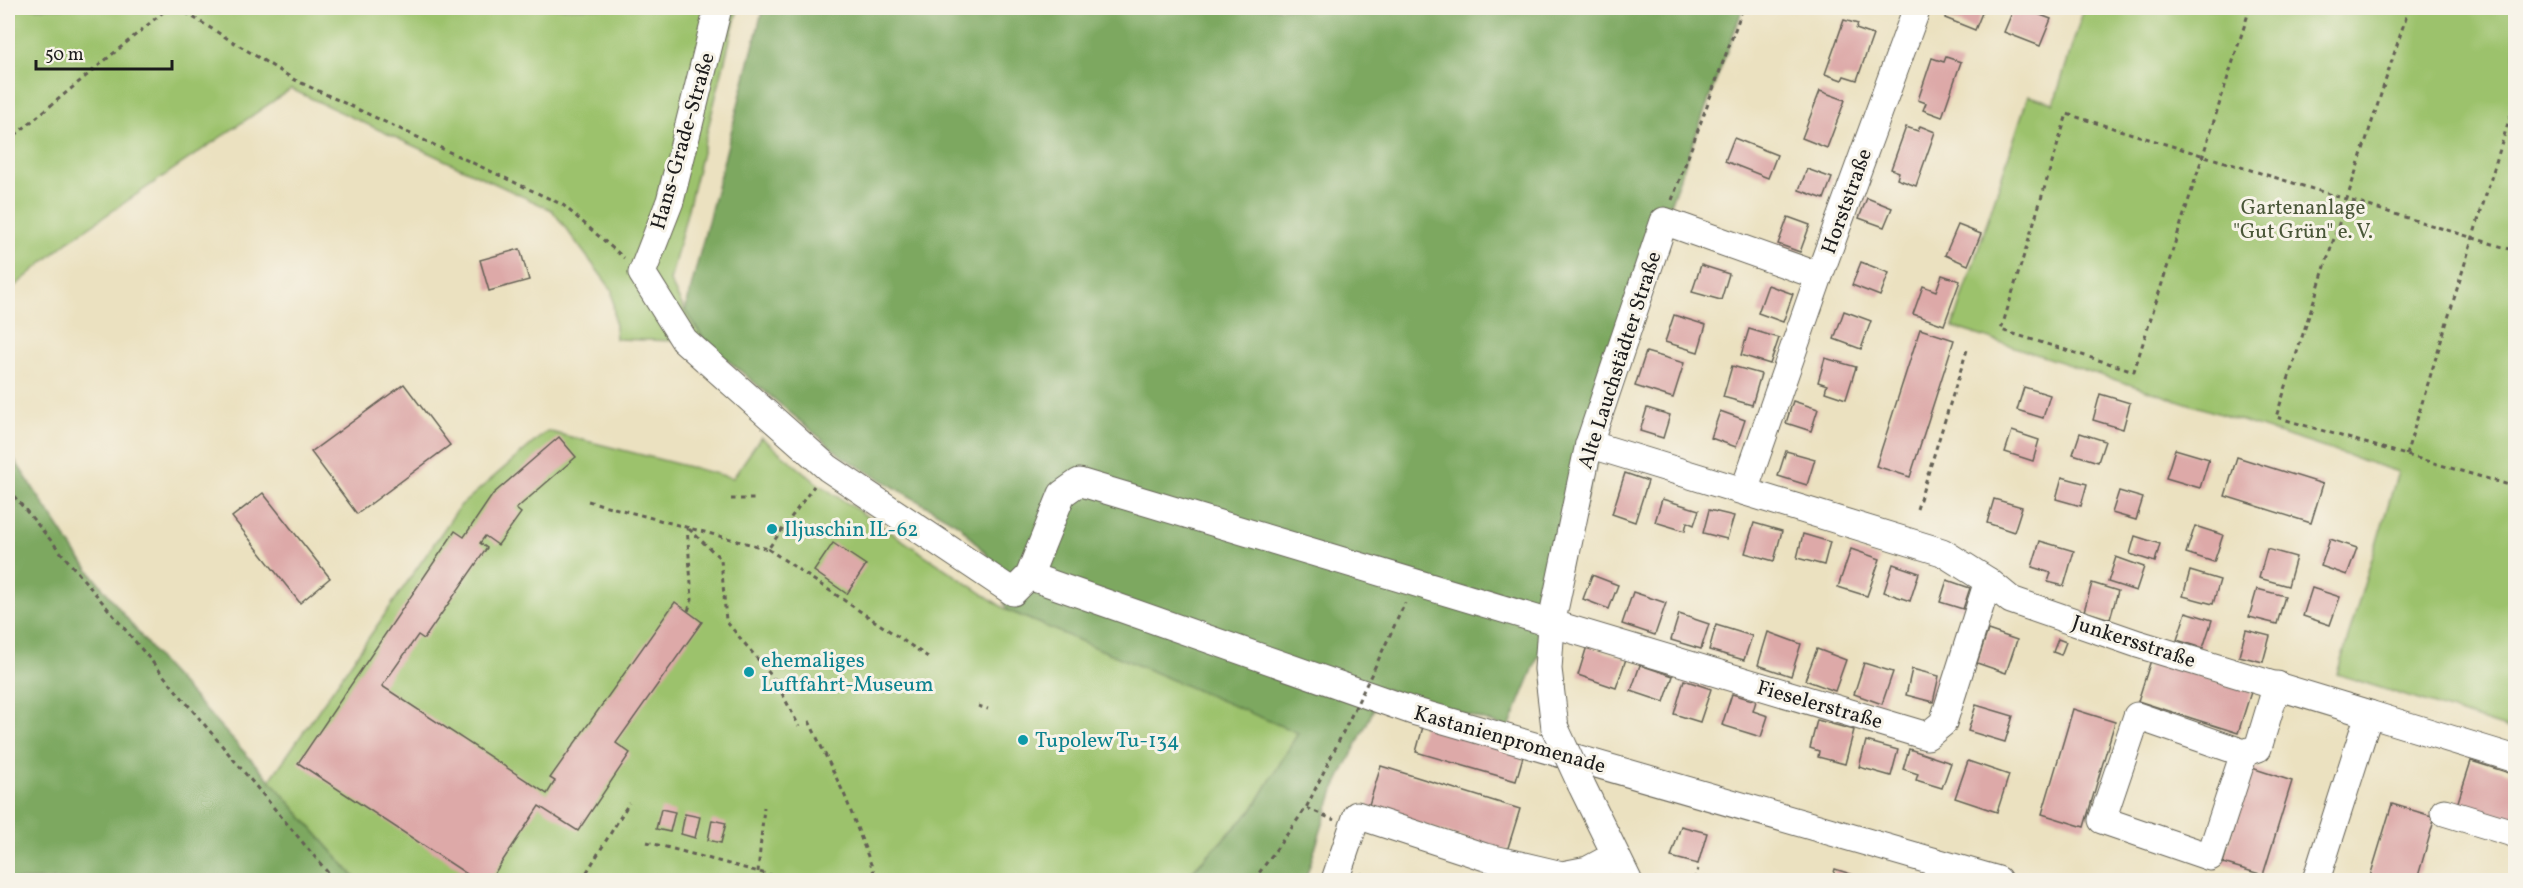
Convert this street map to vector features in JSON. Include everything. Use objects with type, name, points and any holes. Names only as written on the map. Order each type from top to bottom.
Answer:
[{"type":"street","name":"Hans-Grade-Straße","points":[[642,273],[670,201],[718,8]]},
{"type":"street","name":"Horststraße","points":[[1664,221],[1819,276],[1917,8]]},
{"type":"street","name":"Alte Lauchstädter Straße","points":[[1628,880],[1614,856],[1555,728],[1548,669],[1551,625],[1589,444],[1664,221]]},
{"type":"street","points":[[642,273],[684,340],[828,468],[1012,591],[1029,576],[1062,494],[1079,482],[1551,625]]},
{"type":"street","points":[[1743,491],[1819,276]]},
{"type":"street","name":"Junkersstraße","points":[[1589,444],[1942,552],[1988,581],[2011,600],[2138,644],[2516,759]]},
{"type":"street","name":"Kastanienpromenade","points":[[1029,576],[1413,711],[1998,880]]},
{"type":"street","name":"Fieselerstraße","points":[[1551,625],[1927,736],[1942,723],[1988,581]]},
{"type":"street","points":[[2244,753],[2210,856],[2102,820],[2137,716],[2244,753],[2258,748],[2277,685]]},
{"type":"street","points":[[2316,880],[2368,714]]},
{"type":"street","points":[[2444,813],[2516,834]]},
{"type":"street","points":[[1335,880],[1357,815],[1485,857],[1562,875],[1588,870],[1614,856]]},
{"type":"path","points":[[8,141],[168,8]]},
{"type":"path","points":[[178,8],[295,80],[563,205],[642,273]]},
{"type":"path","points":[[1664,221],[1743,8]]},
{"type":"path","points":[[2250,8],[2204,155],[2134,371],[2001,330],[2067,114],[2204,155],[2516,250]]},
{"type":"path","points":[[2409,8],[2276,417],[2516,487]]},
{"type":"path","points":[[2406,455],[2516,97]]},
{"type":"path","points":[[1917,509],[1967,350]]},
{"type":"path","points":[[768,549],[828,468]]},
{"type":"path","points":[[8,489],[334,880]]},
{"type":"path","points":[[731,499],[757,499]]},
{"type":"path","points":[[588,501],[768,549],[928,657]]},
{"type":"path","points":[[687,526],[692,599],[688,611]]},
{"type":"path","points":[[687,526],[721,559],[726,621],[775,680],[799,726]]},
{"type":"path","points":[[1254,880],[1306,808],[1414,583]]},
{"type":"path","points":[[978,706],[988,709]]},
{"type":"path","points":[[809,721],[845,796],[878,880]]},
{"type":"path","points":[[582,880],[629,803]]},
{"type":"path","points":[[758,872],[764,807]]},
{"type":"path","points":[[1306,808],[1352,827]]},
{"type":"path","points":[[647,842],[789,880]]},
{"type":"path","points":[[1694,880],[1698,869]]},
{"type":"green space","points":[[8,8],[738,8],[670,281],[685,311],[706,342],[616,339],[612,290],[552,210],[291,89],[70,240],[8,292]]},
{"type":"green space","points":[[763,8],[1743,8],[1664,221],[1551,625],[1509,728],[1384,689],[1334,790],[1305,880],[1184,880],[1253,809],[1298,733],[1007,610],[987,555],[959,525],[844,458],[706,342],[685,311]]},
{"type":"green space","name":"Gartenanlage \"Gut Grün\" e. V.","points":[[2084,8],[2515,8],[2515,731],[2337,674],[2398,472],[1953,327],[2028,96],[2054,103]]},
{"type":"green space","name":"ehemaliges Luftfahrt-Museum","points":[[547,431],[733,478],[761,437],[817,483],[1007,610],[1299,733],[1253,809],[1183,880],[357,880],[270,780],[460,506]]},
{"type":"green space","points":[[8,450],[77,555],[163,664],[270,780],[357,880],[8,880]]},
{"type":"building","points":[[1949,8],[1984,8],[1975,30],[1945,18]]},
{"type":"building","points":[[2014,8],[2022,8],[2051,19],[2040,46],[2004,32]]},
{"type":"building","points":[[1844,20],[1858,24],[1856,29],[1873,35],[1857,80],[1844,76],[1842,80],[1825,74]]},
{"type":"building","points":[[1946,57],[1961,62],[1942,117],[1923,110],[1926,103],[1918,100],[1932,58],[1944,62]]},
{"type":"building","points":[[1820,91],[1845,100],[1827,148],[1802,138]]},
{"type":"building","points":[[1920,126],[1935,132],[1916,186],[1897,179],[1899,172],[1891,169],[1906,127],[1918,131]]},
{"type":"building","points":[[1734,138],[1777,155],[1768,178],[1725,161]]},
{"type":"building","points":[[1807,169],[1832,178],[1824,199],[1799,190]]},
{"type":"building","points":[[1867,198],[1892,208],[1884,227],[1859,218]]},
{"type":"building","points":[[1788,217],[1810,225],[1800,252],[1778,244]]},
{"type":"building","points":[[1958,225],[1981,234],[1968,265],[1945,255]]},
{"type":"building","points":[[520,249],[529,280],[489,291],[480,260]]},
{"type":"building","points":[[1861,262],[1889,273],[1880,296],[1852,285]]},
{"type":"building","points":[[1701,265],[1729,274],[1721,300],[1692,292]]},
{"type":"building","points":[[1942,275],[1960,281],[1944,325],[1913,314],[1923,286],[1936,291]]},
{"type":"building","points":[[1768,285],[1793,294],[1783,322],[1758,313]]},
{"type":"building","points":[[1844,311],[1871,321],[1861,349],[1834,339]]},
{"type":"building","points":[[1674,315],[1706,325],[1698,352],[1665,342]]},
{"type":"building","points":[[1749,329],[1779,338],[1770,364],[1741,355]]},
{"type":"building","points":[[1920,329],[1954,340],[1910,477],[1876,466]]},
{"type":"building","points":[[1646,352],[1684,363],[1673,398],[1635,386]]},
{"type":"building","points":[[1825,358],[1856,367],[1846,399],[1825,392],[1827,385],[1818,382]]},
{"type":"building","points":[[1732,366],[1761,374],[1752,405],[1723,397]]},
{"type":"building","points":[[404,384],[450,445],[357,514],[311,452]]},
{"type":"building","points":[[2024,387],[2050,395],[2043,418],[2017,410]]},
{"type":"building","points":[[2100,394],[2130,403],[2123,429],[2093,420]]},
{"type":"building","points":[[1793,401],[1818,409],[1811,431],[1786,423]]},
{"type":"building","points":[[1647,408],[1670,415],[1663,438],[1640,431]]},
{"type":"building","points":[[1720,411],[1745,420],[1736,447],[1711,438]]},
{"type":"building","points":[[2012,431],[2039,440],[2033,461],[2005,452]]},
{"type":"building","points":[[2080,433],[2105,441],[2098,462],[2073,454]]},
{"type":"building","points":[[559,437],[576,457],[516,509],[521,513],[498,545],[485,536],[480,543],[487,548],[424,639],[418,635],[382,686],[547,794],[555,781],[550,778],[675,602],[702,622],[616,743],[630,753],[578,831],[539,806],[490,880],[476,880],[298,763],[455,531],[464,537],[493,494]]},
{"type":"building","points":[[2175,449],[2209,459],[2200,488],[2166,478]]},
{"type":"building","points":[[1786,451],[1815,459],[1807,485],[1778,476]]},
{"type":"building","points":[[2237,457],[2323,484],[2311,523],[2225,496]]},
{"type":"building","points":[[1625,473],[1648,481],[1635,522],[1612,514]]},
{"type":"building","points":[[2062,477],[2087,484],[2081,506],[2056,499]]},
{"type":"building","points":[[2119,491],[2143,498],[2136,520],[2112,513]]},
{"type":"building","points":[[263,493],[330,578],[300,603],[232,517]]},
{"type":"building","points":[[1662,499],[1699,510],[1694,525],[1687,522],[1685,531],[1655,522]]},
{"type":"building","points":[[1994,499],[2022,507],[2014,532],[1987,523]]},
{"type":"building","points":[[1709,510],[1734,516],[1727,539],[1703,533]]},
{"type":"building","points":[[1754,523],[1782,531],[1774,561],[1745,553]]},
{"type":"building","points":[[2195,526],[2223,535],[2214,562],[2186,553]]},
{"type":"building","points":[[1803,534],[1830,542],[1824,565],[1797,558]]},
{"type":"building","points":[[2135,536],[2160,544],[2155,562],[2130,554]]},
{"type":"building","points":[[2330,539],[2357,548],[2347,575],[2321,566]]},
{"type":"building","points":[[2040,541],[2074,551],[2064,586],[2048,582],[2051,573],[2032,567]]},
{"type":"building","points":[[833,543],[866,565],[847,594],[814,571]]},
{"type":"building","points":[[1851,549],[1880,559],[1867,596],[1838,587]]},
{"type":"building","points":[[2267,549],[2296,557],[2288,586],[2259,578]]},
{"type":"building","points":[[2116,557],[2144,567],[2136,591],[2108,582]]},
{"type":"building","points":[[1893,564],[1919,573],[1910,601],[1884,592]]},
{"type":"building","points":[[2190,571],[2220,580],[2213,604],[2183,596]]},
{"type":"building","points":[[1592,575],[1618,585],[1609,609],[1583,599]]},
{"type":"building","points":[[1947,580],[1970,588],[1963,609],[1940,602]]},
{"type":"building","points":[[2092,583],[2118,591],[2110,619],[2084,611]]},
{"type":"building","points":[[2312,588],[2340,597],[2330,625],[2303,616]]},
{"type":"building","points":[[2257,589],[2285,596],[2277,624],[2249,617]]},
{"type":"building","points":[[1633,592],[1666,603],[1655,635],[1622,624]]},
{"type":"building","points":[[2186,612],[2212,620],[2203,648],[2177,640]]},
{"type":"building","points":[[1679,614],[1709,624],[1701,649],[1671,640]]},
{"type":"building","points":[[1716,625],[1752,636],[1744,660],[1709,650]]},
{"type":"building","points":[[1988,630],[2017,640],[2006,673],[1977,663]]},
{"type":"building","points":[[2246,630],[2270,636],[2263,662],[2239,656]]},
{"type":"building","points":[[1768,632],[1801,644],[1791,676],[1758,665]]},
{"type":"building","points":[[2058,639],[2066,642],[2061,655],[2053,652]]},
{"type":"building","points":[[1587,646],[1626,659],[1616,688],[1578,675]]},
{"type":"building","points":[[1817,649],[1846,660],[1835,691],[1805,680]]},
{"type":"building","points":[[2151,660],[2251,692],[2238,733],[2138,701]]},
{"type":"building","points":[[1864,663],[1893,672],[1882,704],[1854,694]]},
{"type":"building","points":[[1640,665],[1673,676],[1664,702],[1631,691]]},
{"type":"building","points":[[1912,669],[1939,676],[1933,702],[1906,695]]},
{"type":"building","points":[[1684,680],[1711,689],[1700,722],[1674,714]]},
{"type":"building","points":[[1732,694],[1756,701],[1753,711],[1768,716],[1761,737],[1722,725]]},
{"type":"building","points":[[1976,705],[2013,716],[2005,742],[1968,731]]},
{"type":"building","points":[[2073,709],[2115,722],[2084,827],[2042,814]]},
{"type":"building","points":[[1817,720],[1854,730],[1845,764],[1818,757],[1819,751],[1810,748]]},
{"type":"building","points":[[1424,723],[1524,753],[1516,781],[1416,752]]},
{"type":"building","points":[[1866,741],[1898,750],[1891,776],[1859,767]]},
{"type":"building","points":[[1909,749],[1951,763],[1942,788],[1916,780],[1918,774],[1903,769]]},
{"type":"building","points":[[1968,761],[2009,775],[1997,812],[1955,798]]},
{"type":"building","points":[[2471,761],[2516,775],[2516,826],[2456,808]]},
{"type":"building","points":[[1381,766],[1520,809],[1507,851],[1368,808]]},
{"type":"building","points":[[2252,768],[2292,781],[2263,875],[2223,863]]},
{"type":"building","points":[[2392,804],[2435,817],[2417,880],[2369,880]]},
{"type":"building","points":[[661,809],[675,812],[670,832],[656,829]]},
{"type":"building","points":[[685,814],[700,817],[695,838],[681,834]]},
{"type":"building","points":[[712,820],[726,823],[721,843],[708,840]]},
{"type":"building","points":[[1681,826],[1707,833],[1698,864],[1671,857]]},
{"type":"building","points":[[1835,869],[1860,877],[1859,880],[1832,880]]},
{"type":"place","name":"Iljuschin IL-62","points":[[772,529]]},
{"type":"place","name":"ehemaliges Luftfahrt-Museum","points":[[749,672]]},
{"type":"place","name":"Tupolew Tu-134","points":[[1023,740]]}]
